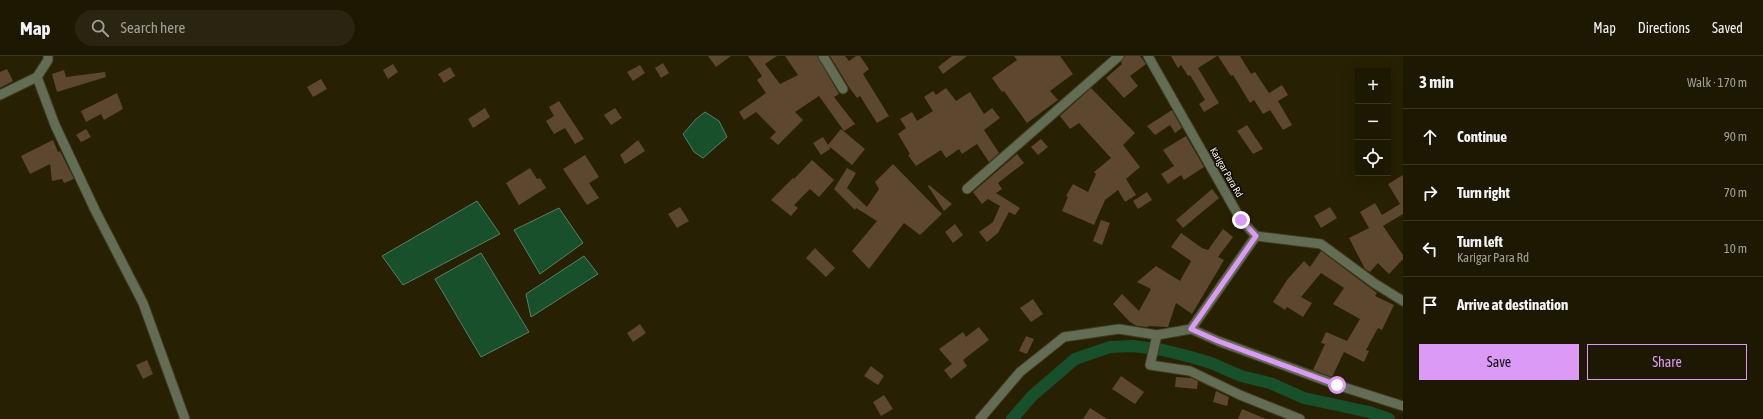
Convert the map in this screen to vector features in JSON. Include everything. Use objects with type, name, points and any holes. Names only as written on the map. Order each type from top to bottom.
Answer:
[{"type":"street","points":[[0,95],[37,77],[48,60],[48,56]]},
{"type":"street","points":[[823,56],[843,89]]},
{"type":"street","points":[[967,189],[1119,56]]},
{"type":"street","name":"Karigar Para Rd","points":[[1148,56],[1241,220],[1256,236]]},
{"type":"street","points":[[37,77],[58,132],[95,210],[143,303],[185,419]]},
{"type":"street","points":[[1191,329],[1256,236],[1321,244],[1374,283],[1403,301]]},
{"type":"street","points":[[980,419],[1020,372],[1064,337],[1119,329],[1157,335],[1191,329],[1218,341],[1337,385],[1403,406]]},
{"type":"street","points":[[1157,335],[1150,365],[1190,371],[1240,395],[1300,419]]},
{"type":"shaded area","points":[[705,112],[719,121],[727,137],[703,158],[694,152],[683,134],[696,119]]},
{"type":"shaded area","points":[[477,201],[500,234],[403,285],[382,256]]},
{"type":"shaded area","points":[[559,208],[583,243],[540,274],[514,230]]},
{"type":"shaded area","points":[[481,253],[529,332],[481,357],[435,279]]},
{"type":"shaded area","points":[[584,256],[598,274],[531,317],[526,294]]},
{"type":"building","points":[[708,56],[731,56],[716,67]]},
{"type":"building","points":[[748,56],[777,56],[765,64],[780,84],[798,75],[785,56],[817,56],[839,94],[834,97],[855,124],[844,131],[819,96],[795,112],[803,120],[778,145],[770,138],[776,132],[756,112],[744,120],[739,112],[766,93],[757,80],[762,76]]},
{"type":"building","points":[[830,56],[845,56],[849,61],[856,56],[860,56],[869,69],[863,74],[889,116],[877,123],[860,96],[857,98],[849,87]]},
{"type":"building","points":[[952,56],[967,56],[943,74],[938,67]]},
{"type":"building","points":[[1014,56],[1060,56],[1073,74],[1050,91],[1058,100],[1027,123],[1004,91],[1002,92],[992,78],[1017,60]]},
{"type":"building","points":[[1125,56],[1140,56],[1146,64],[1130,76],[1138,86],[1124,98],[1106,78],[1122,64],[1121,62]]},
{"type":"building","points":[[1171,56],[1217,56],[1198,68],[1219,103],[1204,112],[1199,104],[1205,100],[1190,75],[1188,76],[1181,65],[1178,68]]},
{"type":"building","points":[[1218,56],[1240,56],[1251,74],[1255,72],[1269,93],[1282,85],[1288,95],[1278,101],[1292,125],[1283,130],[1270,110],[1263,114],[1254,100],[1250,103],[1233,75],[1231,76]]},
{"type":"building","points":[[663,63],[669,73],[661,78],[655,68]]},
{"type":"building","points":[[393,64],[398,72],[388,79],[383,70]]},
{"type":"building","points":[[640,65],[645,73],[633,81],[627,72]]},
{"type":"building","points":[[450,67],[455,76],[444,83],[438,74]]},
{"type":"building","points":[[7,69],[13,81],[0,88],[0,72]]},
{"type":"building","points":[[64,70],[66,77],[105,72],[106,77],[57,92],[52,74]]},
{"type":"building","points":[[321,79],[327,89],[313,97],[307,87]]},
{"type":"building","points":[[946,88],[956,101],[970,92],[984,114],[992,108],[1000,118],[984,130],[999,153],[989,162],[977,144],[962,154],[959,149],[946,158],[941,150],[916,166],[908,155],[910,154],[898,134],[906,128],[900,119],[912,112],[917,121],[933,111],[924,97],[933,91],[936,95]]},
{"type":"building","points":[[1091,88],[1135,133],[1123,145],[1140,167],[1126,179],[1136,195],[1125,202],[1118,190],[1105,200],[1094,225],[1062,211],[1068,197],[1066,196],[1073,184],[1088,192],[1096,174],[1094,172],[1111,158],[1079,123],[1070,129],[1060,116]]},
{"type":"building","points":[[117,93],[123,109],[104,120],[101,114],[86,122],[81,111]]},
{"type":"building","points":[[559,101],[584,139],[575,144],[565,128],[554,134],[546,121],[554,116],[549,107]]},
{"type":"building","points":[[485,108],[490,117],[473,128],[468,119]]},
{"type":"building","points":[[615,108],[622,118],[611,125],[604,115]]},
{"type":"building","points":[[1172,110],[1182,128],[1175,133],[1170,125],[1155,135],[1147,126]]},
{"type":"building","points":[[1247,125],[1263,149],[1253,154],[1237,131]]},
{"type":"building","points":[[86,129],[91,137],[81,142],[76,135]]},
{"type":"building","points":[[841,129],[865,149],[852,165],[830,147],[830,149],[821,155],[813,143],[823,137],[828,145]]},
{"type":"building","points":[[1186,136],[1204,167],[1184,180],[1181,175],[1168,184],[1161,174],[1174,166],[1163,150]]},
{"type":"building","points":[[1041,139],[1048,147],[1038,155],[1031,147]]},
{"type":"building","points":[[53,140],[58,152],[60,151],[74,179],[64,183],[62,179],[52,181],[50,164],[30,174],[21,156]]},
{"type":"building","points":[[638,140],[645,151],[625,164],[620,155]]},
{"type":"building","points":[[1017,154],[1024,163],[998,183],[1002,189],[996,193],[1020,208],[1015,215],[1009,212],[998,233],[987,242],[979,232],[993,222],[1000,206],[988,199],[982,204],[973,192]]},
{"type":"building","points":[[585,155],[599,177],[589,183],[599,198],[587,205],[563,169]]},
{"type":"building","points":[[812,160],[834,180],[819,197],[810,189],[794,205],[798,208],[791,216],[771,200]]},
{"type":"building","points":[[893,164],[942,214],[920,235],[904,223],[869,269],[852,251],[877,221],[856,208],[855,210],[834,189],[847,168],[856,173],[847,188],[867,207],[879,189],[875,182]]},
{"type":"building","points":[[530,168],[537,179],[540,178],[546,188],[519,205],[506,183]]},
{"type":"building","points":[[1403,175],[1403,214],[1383,226],[1403,255],[1403,259],[1389,274],[1378,263],[1370,272],[1365,269],[1349,238],[1369,228],[1360,212],[1375,203],[1382,215],[1400,204],[1388,184]]},
{"type":"building","points":[[929,185],[952,204],[944,211],[928,186]]},
{"type":"building","points":[[1212,189],[1219,198],[1183,228],[1176,220]]},
{"type":"building","points":[[1147,192],[1152,200],[1138,209],[1133,201]]},
{"type":"building","points":[[680,207],[689,221],[677,228],[668,214]]},
{"type":"building","points":[[1330,207],[1337,218],[1321,228],[1314,216]]},
{"type":"building","points":[[1101,220],[1110,223],[1102,245],[1093,241]]},
{"type":"building","points":[[955,224],[963,235],[953,243],[945,232]]},
{"type":"building","points":[[1223,229],[1233,237],[1218,257],[1224,260],[1192,314],[1176,303],[1168,327],[1137,326],[1130,322],[1113,304],[1122,294],[1139,311],[1151,289],[1137,282],[1156,266],[1180,281],[1191,261],[1171,247],[1181,233],[1202,248],[1208,250]]},
{"type":"building","points":[[815,248],[835,268],[826,277],[806,258]]},
{"type":"building","points":[[1321,251],[1377,293],[1375,296],[1394,305],[1382,330],[1378,328],[1366,350],[1369,351],[1364,362],[1344,352],[1332,377],[1313,370],[1325,344],[1321,343],[1326,332],[1347,341],[1360,319],[1333,304],[1344,288],[1321,273],[1301,297],[1312,303],[1303,317],[1287,307],[1285,310],[1273,302],[1287,280],[1304,261],[1310,267]]},
{"type":"building","points":[[1033,299],[1043,314],[1031,322],[1020,308]]},
{"type":"building","points":[[640,324],[646,333],[633,342],[627,333]]},
{"type":"building","points":[[979,327],[989,340],[963,360],[967,366],[951,379],[944,370],[952,364],[939,349],[963,332],[966,337]]},
{"type":"building","points":[[1026,336],[1034,339],[1027,354],[1019,351]]},
{"type":"building","points":[[147,360],[153,374],[143,379],[136,365]]},
{"type":"building","points":[[871,366],[884,376],[878,385],[864,376]]},
{"type":"building","points":[[1121,376],[1144,392],[1135,404],[1112,389]]},
{"type":"building","points":[[1176,377],[1191,378],[1198,381],[1197,389],[1175,387]]},
{"type":"building","points":[[1216,391],[1229,397],[1227,406],[1213,402]]},
{"type":"building","points":[[884,395],[893,409],[881,416],[873,402]]},
{"type":"building","points":[[1090,408],[1107,419],[1083,419]]},
{"type":"building","points":[[1242,409],[1266,419],[1238,419]]},
{"type":"waterway","points":[[1012,419],[1032,396],[1075,359],[1110,347],[1133,346],[1163,350],[1191,357],[1211,363],[1241,376],[1270,383],[1304,398],[1369,412],[1389,419]]},
{"type":"route","points":[[1241,220],[1256,236],[1191,329],[1218,341],[1273,360],[1337,385]]}]
